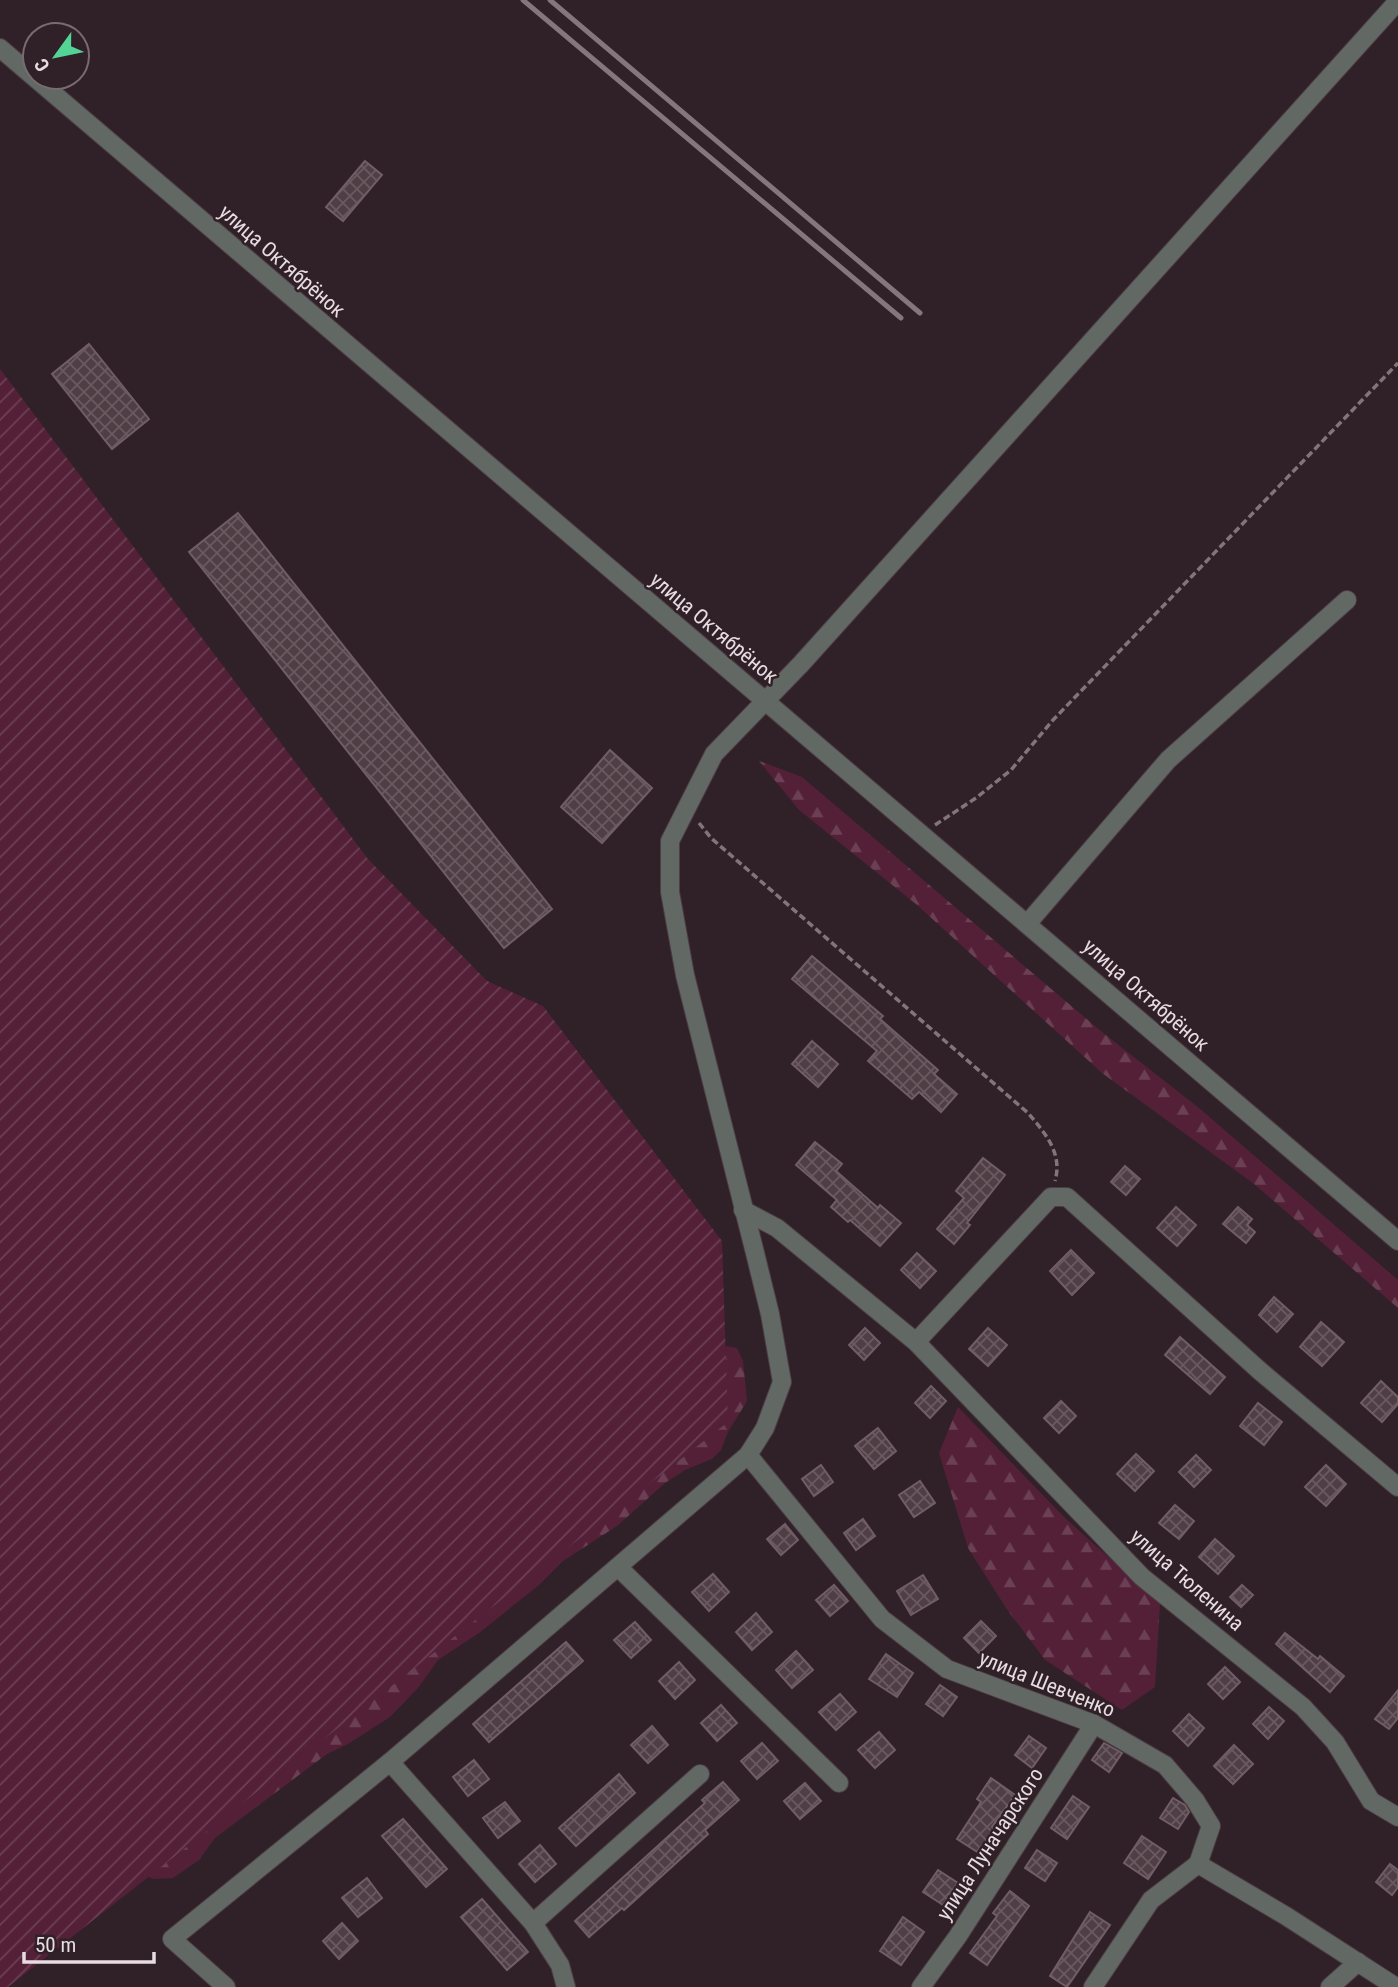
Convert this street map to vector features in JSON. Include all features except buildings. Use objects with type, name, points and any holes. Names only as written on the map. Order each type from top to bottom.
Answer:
[{"type":"street","points":[[226,1987],[172,1939],[390,1762],[748,1455],[765,1428],[782,1382],[770,1314],[685,975],[670,892],[670,841],[714,754],[801,664],[1398,1]]},
{"type":"street","name":"улица Октябрёнок","points":[[0,48],[1398,1241]]},
{"type":"street","points":[[1027,924],[1168,760],[1347,600]]},
{"type":"street","points":[[916,1342],[1051,1197],[1067,1197],[1260,1371],[1398,1487]]},
{"type":"street","name":"улица Тюленина","points":[[743,1210],[777,1228],[916,1342],[1142,1577],[1303,1707],[1335,1742],[1371,1801],[1398,1817]]},
{"type":"street","name":"улица Шевченко","points":[[748,1455],[882,1619],[947,1669],[1094,1724],[1165,1766],[1195,1800],[1211,1826],[1198,1864]]},
{"type":"street","points":[[618,1567],[839,1783]]},
{"type":"street","name":"улица Луначарского","points":[[921,1987],[958,1936],[1094,1724]]},
{"type":"street","points":[[390,1762],[533,1923],[560,1965],[566,1987]]},
{"type":"street","points":[[533,1923],[700,1774]]},
{"type":"street","points":[[1093,1987],[1152,1900],[1198,1864],[1286,1916],[1396,1987]]},
{"type":"street","points":[[1330,1987],[1357,1962]]},
{"type":"path","points":[[922,833],[976,798],[1011,770],[1053,720],[1398,363]]},
{"type":"path","points":[[687,807],[710,838],[1028,1113],[1050,1139],[1059,1168],[1051,1197]]},
{"type":"green space","points":[[0,369],[368,859],[487,981],[543,1006],[722,1241],[728,1422],[8,1987],[0,1987]]},
{"type":"green space","points":[[759,761],[802,777],[1102,1032],[1199,1108],[1398,1280],[1398,1308],[1254,1184],[1102,1073],[917,905],[799,810]]},
{"type":"green space","points":[[726,1346],[737,1348],[743,1361],[747,1401],[728,1432],[721,1450],[712,1459],[685,1470],[665,1483],[617,1526],[563,1561],[539,1585],[479,1633],[438,1660],[418,1688],[390,1717],[327,1754],[215,1838],[199,1860],[173,1878],[153,1879],[132,1868]]},
{"type":"green space","points":[[958,1407],[1063,1516],[1160,1604],[1155,1687],[1122,1710],[1045,1660],[1006,1608],[968,1548],[939,1453]]},
{"type":"railway","points":[[523,0],[901,318]]},
{"type":"railway","points":[[550,0],[920,313]]}]
